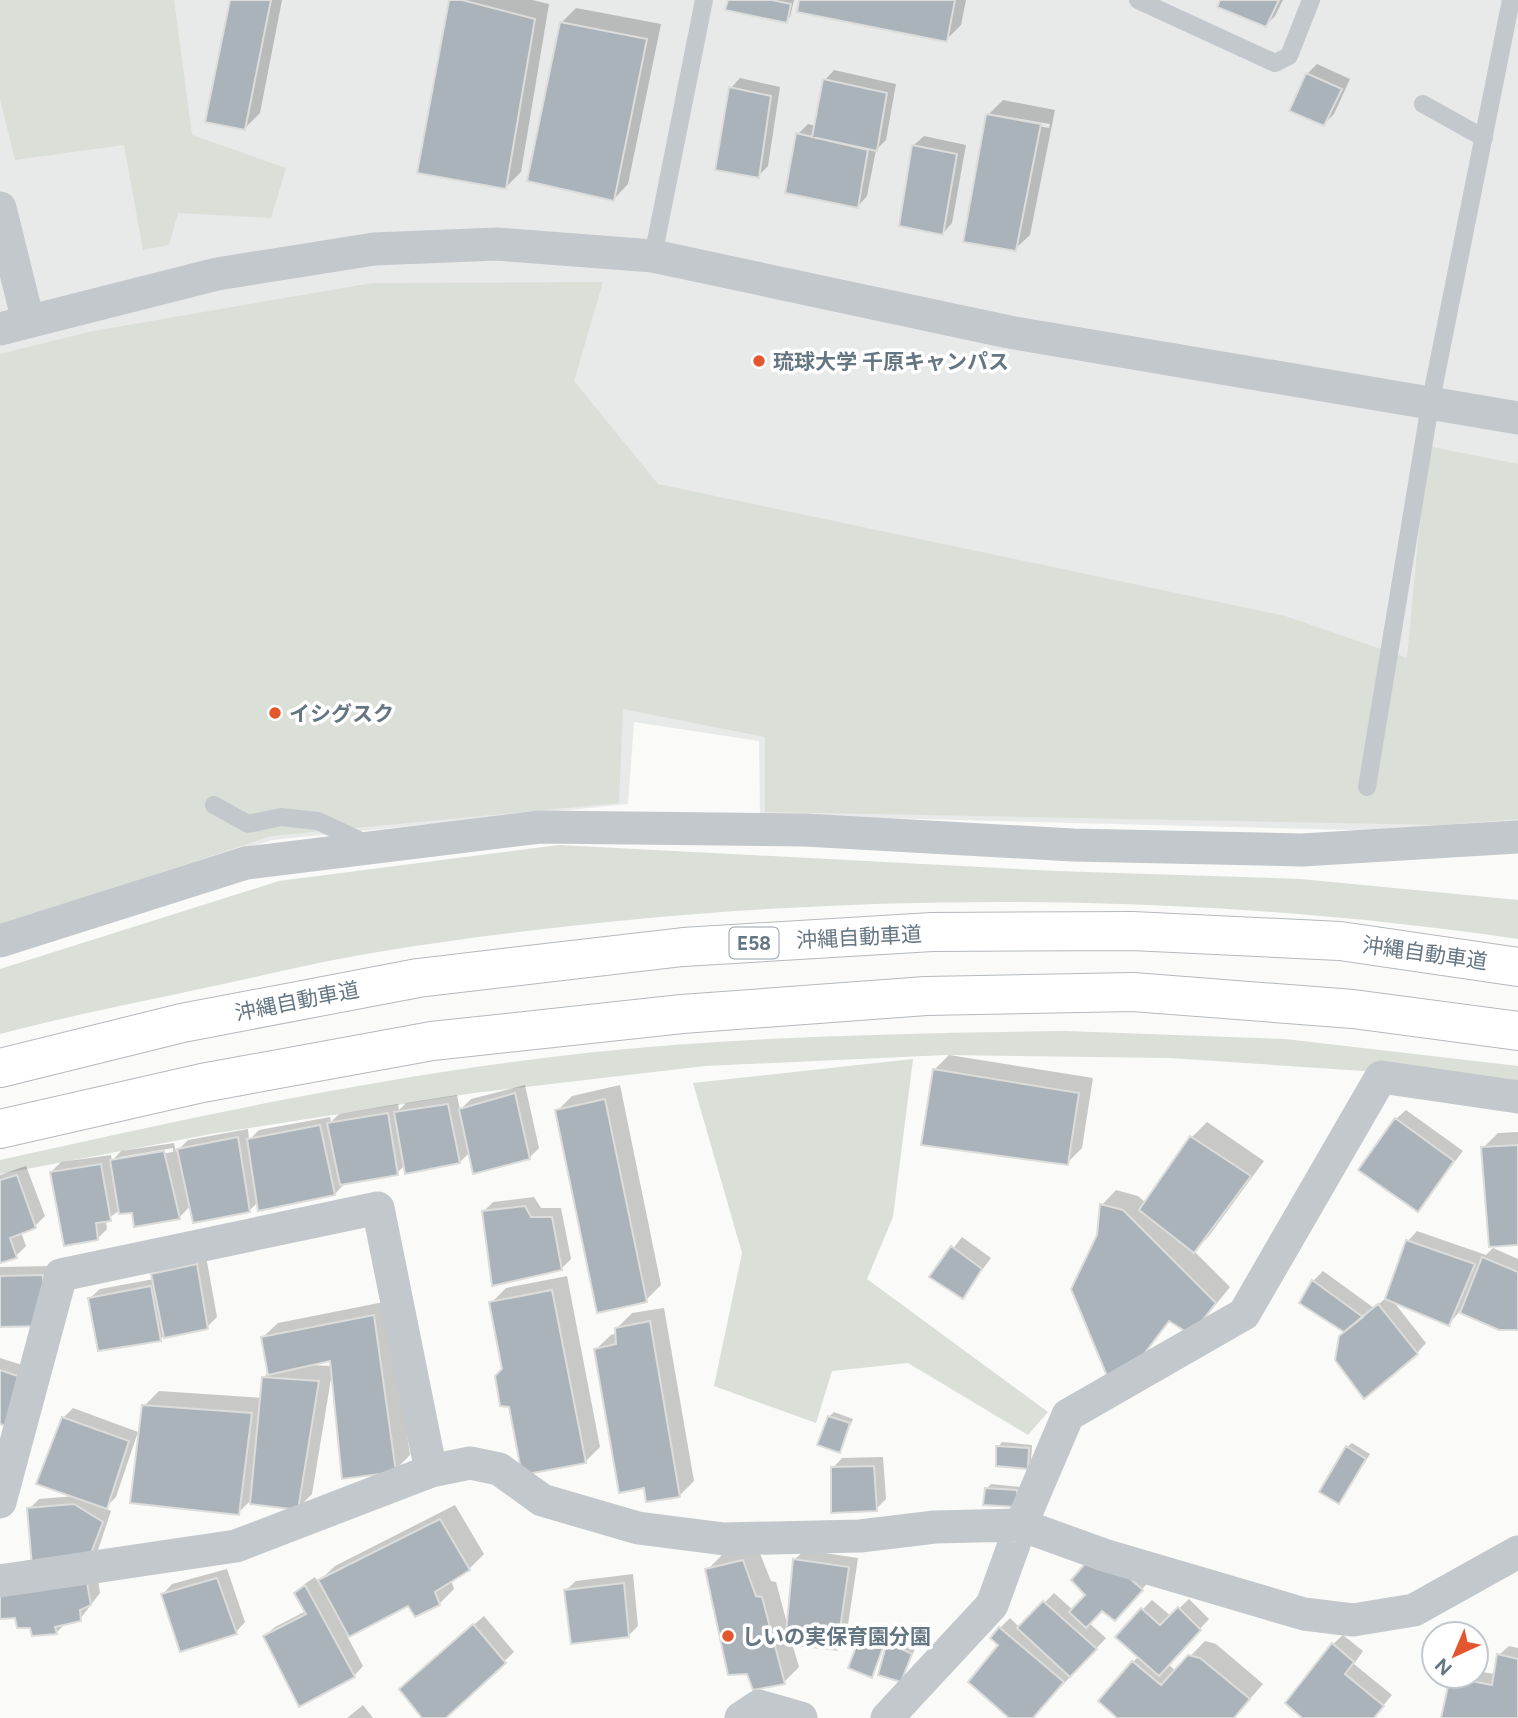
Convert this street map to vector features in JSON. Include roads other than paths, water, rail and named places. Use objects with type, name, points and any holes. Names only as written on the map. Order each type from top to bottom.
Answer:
[{"type":"highway","name":"沖縄自動車道","points":[[0,1068],[182,1023],[418,978],[683,947],[932,932],[1132,931],[1340,941],[1518,967]]},
{"type":"highway","points":[[0,1129],[202,1083],[432,1041],[682,1014],[926,996],[1133,992],[1353,1009],[1518,1031]]},
{"type":"street","points":[[0,208],[14,325],[217,274],[374,249],[497,244],[653,256],[1009,332],[1518,418]]},
{"type":"street","points":[[0,941],[246,863],[563,826],[805,830],[1073,845],[1302,850],[1518,837]]},
{"type":"street","points":[[887,1718],[992,1605],[1021,1525],[1068,1415],[1244,1314],[1381,1077],[1518,1097]]},
{"type":"street","points":[[0,1502],[61,1275],[378,1208],[431,1471]]},
{"type":"street","points":[[0,1581],[236,1546],[431,1471],[470,1463],[499,1469],[542,1500],[638,1528],[724,1539],[860,1536],[935,1527],[1021,1525],[1104,1555],[1304,1614],[1353,1620],[1414,1610],[1518,1552]]},
{"type":"street","points":[[741,1718],[759,1706],[801,1718]]},
{"type":"lane","points":[[653,256],[704,0]]},
{"type":"lane","points":[[1138,0],[1275,63],[1289,56],[1311,0]]},
{"type":"lane","points":[[1367,787],[1430,405],[1511,0]]},
{"type":"lane","points":[[1423,104],[1484,138]]},
{"type":"lane","points":[[214,806],[248,824],[281,817],[318,821],[373,847]]},
{"type":"place","name":"琉球大学 千原キャンパス","points":[[759,361]]},
{"type":"place","name":"イシグスク","points":[[275,713]]},
{"type":"place","name":"しいの実保育園分園","points":[[728,1636]]}]
